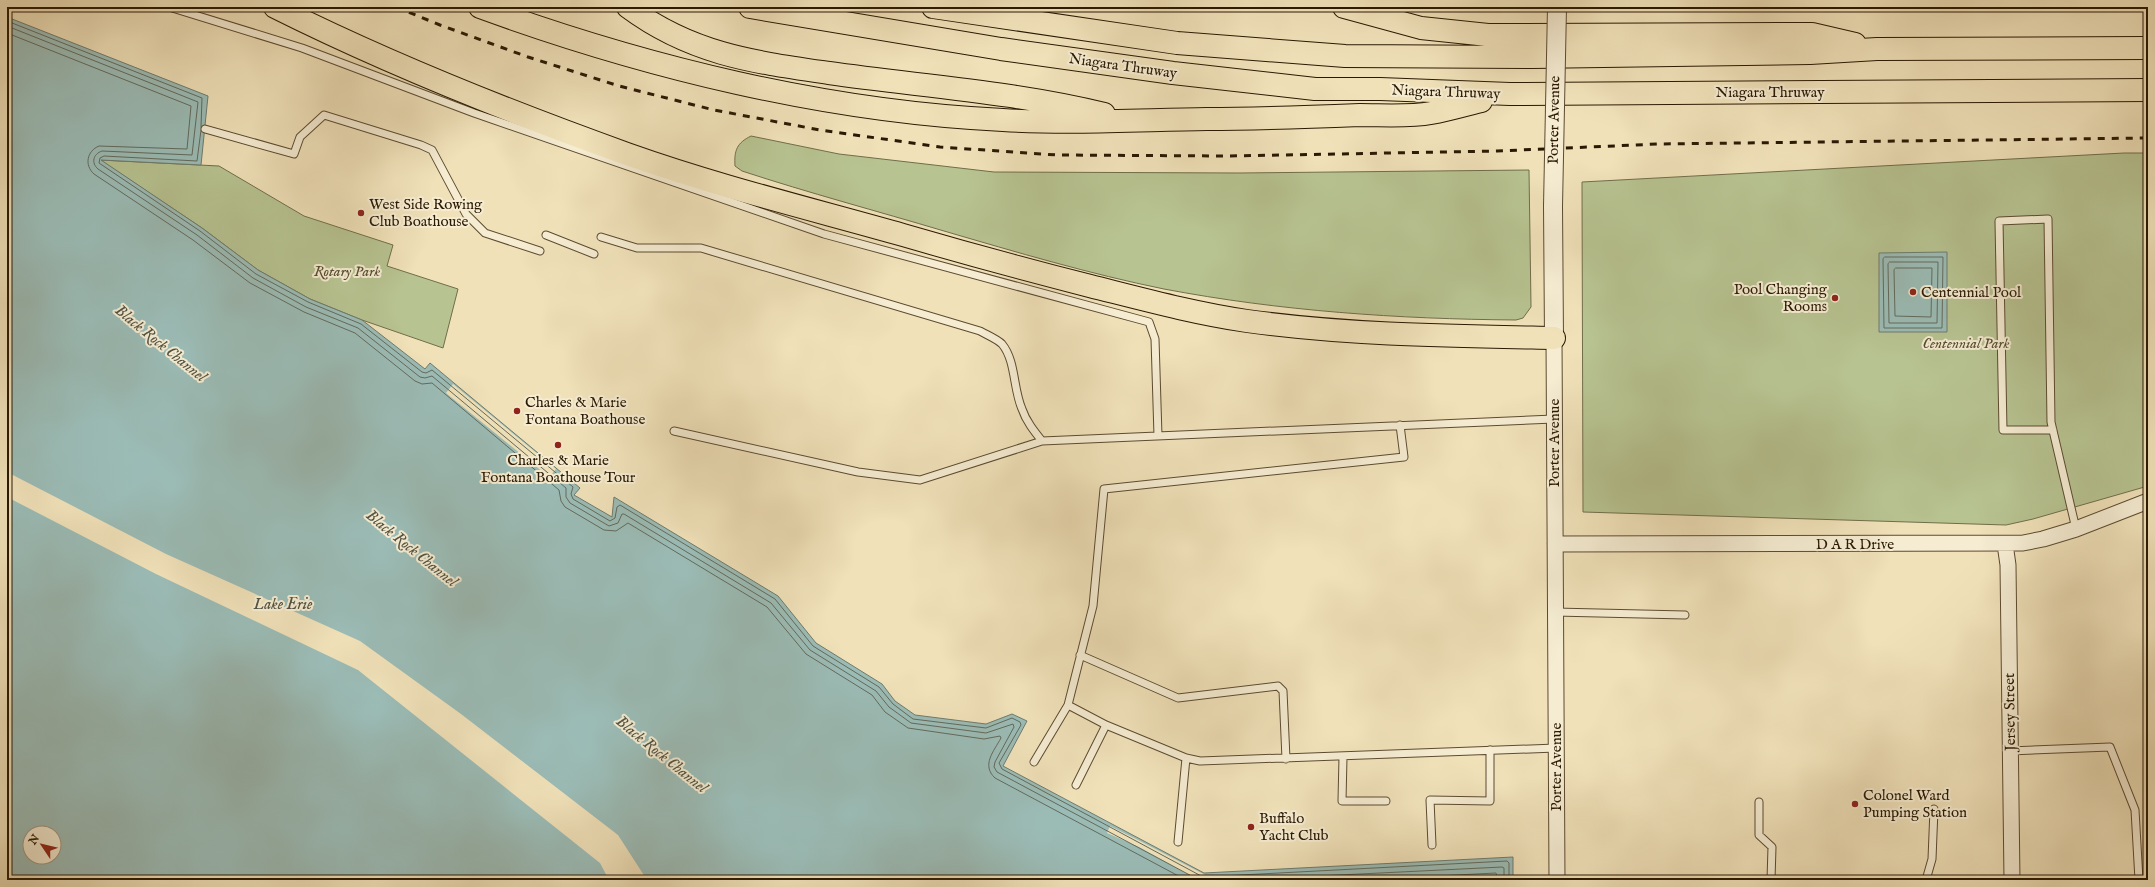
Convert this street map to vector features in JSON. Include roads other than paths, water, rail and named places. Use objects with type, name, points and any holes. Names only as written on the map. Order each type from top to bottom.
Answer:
[{"type":"highway","points":[[275,7],[333,36],[490,103],[630,155],[763,196],[1001,263],[1182,310],[1248,321],[1329,330],[1435,335],[1554,338]]},
{"type":"highway","points":[[480,7],[544,30],[682,70],[768,89],[852,104],[929,114],[1000,120],[1064,123],[1127,120],[1303,118],[1429,113],[1510,94]]},
{"type":"highway","points":[[628,7],[682,40],[738,58],[893,82],[1059,103],[1127,120]]},
{"type":"highway","name":"Niagara Thruway","points":[[750,7],[1001,49],[1238,81],[1314,89],[1380,89],[1510,94],[2148,90]]},
{"type":"highway","name":"Niagara Thruway","points":[[933,7],[1177,43],[1345,56],[1448,58],[1810,54],[1877,49],[2148,48]]},
{"type":"highway","points":[[1344,7],[1421,28],[1488,35],[1812,34],[1877,49]]},
{"type":"street","name":"Porter Avenue","points":[[1557,7],[1553,206],[1557,880]]},
{"type":"street","name":"D A R Drive","points":[[1555,544],[2005,544],[2043,539],[2076,529],[2148,501]]},
{"type":"street","name":"Jersey Street","points":[[2005,544],[2008,565],[2012,880]]},
{"type":"lane","points":[[169,7],[302,48],[474,113],[824,234],[1149,322],[1155,339],[1158,436]]},
{"type":"lane","points":[[205,129],[294,154],[300,137],[324,115],[421,145],[432,150],[466,214],[485,233],[540,251]]},
{"type":"lane","points":[[2053,430],[2003,430],[1999,221],[2048,219],[2051,422],[2053,430],[2076,529]]},
{"type":"lane","points":[[546,236],[594,254]]},
{"type":"lane","points":[[601,237],[637,248],[700,248],[980,331],[1001,344],[1010,357],[1014,383],[1022,409],[1033,430],[1042,441]]},
{"type":"lane","points":[[674,431],[858,472],[920,480],[1042,441],[1554,418]]},
{"type":"lane","points":[[1034,762],[1068,705],[1093,606],[1104,489],[1404,457],[1400,424]]},
{"type":"lane","points":[[1555,612],[1685,615]]},
{"type":"lane","points":[[1080,655],[1178,698],[1278,686],[1283,691],[1286,759]]},
{"type":"lane","points":[[1068,705],[1106,725],[1186,758],[1200,761],[1343,757],[1556,748]]},
{"type":"lane","points":[[1076,785],[1106,725]]},
{"type":"lane","points":[[2010,751],[2110,748],[2135,810],[2139,880]]},
{"type":"lane","points":[[1432,845],[1430,800],[1490,801],[1490,750]]},
{"type":"lane","points":[[1343,757],[1342,801],[1386,801]]},
{"type":"lane","points":[[1178,842],[1186,758]]},
{"type":"lane","points":[[1760,802],[1759,835],[1772,847],[1771,880]]},
{"type":"lane","points":[[1926,880],[1932,859],[1934,809]]},
{"type":"water","name":"Lake Erie","points":[[7,17],[208,96],[201,165],[101,160],[202,228],[258,270],[310,299],[362,320],[425,369],[430,363],[580,488],[574,495],[612,517],[614,497],[778,596],[816,643],[882,684],[895,701],[915,715],[986,724],[1012,714],[1027,721],[1003,766],[1204,873],[1513,857],[1513,880],[7,880]]},
{"type":"water","name":"Centennial Pool","points":[[1947,252],[1947,332],[1879,332],[1879,253]]},
{"type":"railway","points":[[396,7],[440,25],[528,57],[619,86],[714,110],[820,130],[940,147],[1057,155],[1230,156],[1497,151],[1658,144],[2148,138]]},
{"type":"place","name":"West Side Rowing Club Boathouse","points":[[361,213]]},
{"type":"place","name":"Centennial Pool","points":[[1913,292]]},
{"type":"place","name":"Pool Changing Rooms","points":[[1835,298]]},
{"type":"place","name":"Charles & Marie Fontana Boathouse","points":[[517,411]]},
{"type":"place","name":"Charles & Marie Fontana Boathouse Tour","points":[[558,445]]},
{"type":"place","name":"Colonel Ward Pumping Station","points":[[1855,804]]},
{"type":"place","name":"Buffalo Yacht Club","points":[[1251,827]]},
{"type":"park label","name":"Rotary Park","points":[[347,271]]},
{"type":"park label","name":"Centennial Park","points":[[1966,343]]},
{"type":"water label","name":"Black Rock Channel","points":[[160,344]]},
{"type":"water label","name":"Black Rock Channel","points":[[411,549]]},
{"type":"water label","name":"Black Rock Channel","points":[[661,755]]}]
